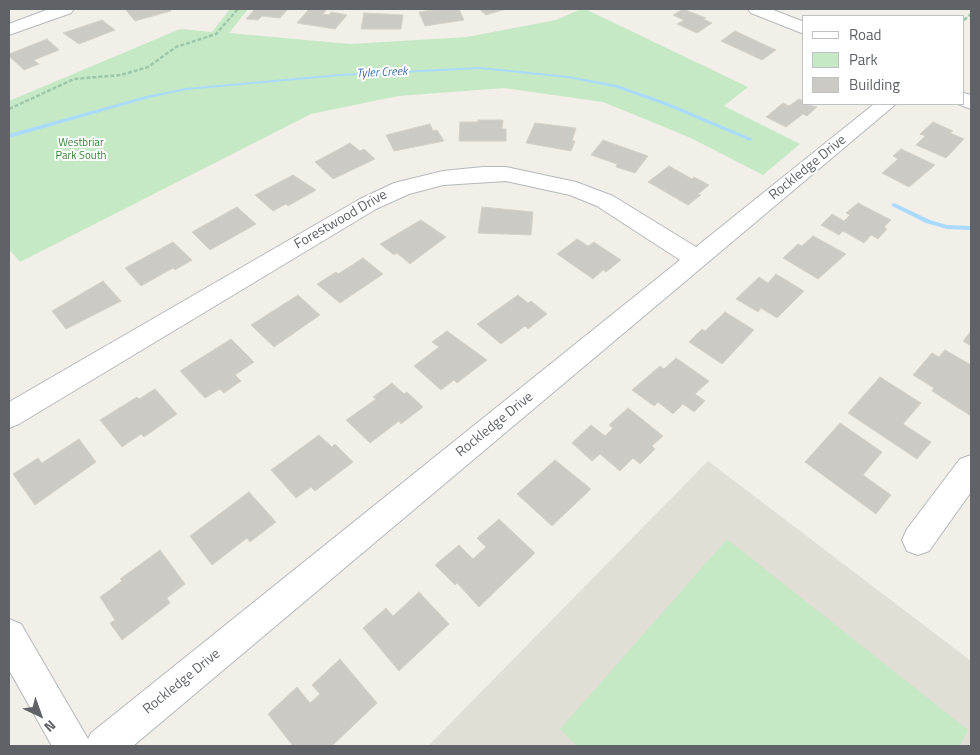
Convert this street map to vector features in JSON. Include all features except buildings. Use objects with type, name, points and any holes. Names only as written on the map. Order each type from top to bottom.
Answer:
[{"type":"street","points":[[9,30],[66,9]]},
{"type":"street","points":[[757,9],[802,28]]},
{"type":"street","name":"Rockledge Drive","points":[[104,746],[885,105]]},
{"type":"street","name":"Forestwood Drive","points":[[9,416],[368,204],[397,190],[443,178],[474,174],[506,174],[576,189],[605,201],[697,259]]},
{"type":"street","points":[[918,540],[971,468]]},
{"type":"street","points":[[9,636],[72,746]]},
{"type":"path","points":[[9,109],[69,81],[90,76],[121,75],[148,67],[183,44],[216,34],[238,9]]},
{"type":"shaded area","points":[[708,461],[971,661],[971,746],[428,746]]},
{"type":"green space","name":"Westbriar Park South","points":[[230,9],[248,9],[229,33],[350,44],[467,37],[556,20],[585,9],[748,87],[724,106],[800,144],[763,175],[691,138],[603,102],[504,88],[398,96],[311,114],[20,262],[9,249],[9,101],[180,29],[212,32]]},
{"type":"green space","points":[[727,539],[968,730],[960,746],[577,746],[560,729]]},
{"type":"waterway","name":"Tyler Creek","points":[[9,136],[148,97],[186,89],[340,75],[480,68],[568,77],[615,86],[664,103],[750,139]]},
{"type":"waterway","name":"Tyler Creek","points":[[894,205],[928,222],[947,227],[971,228]]}]
